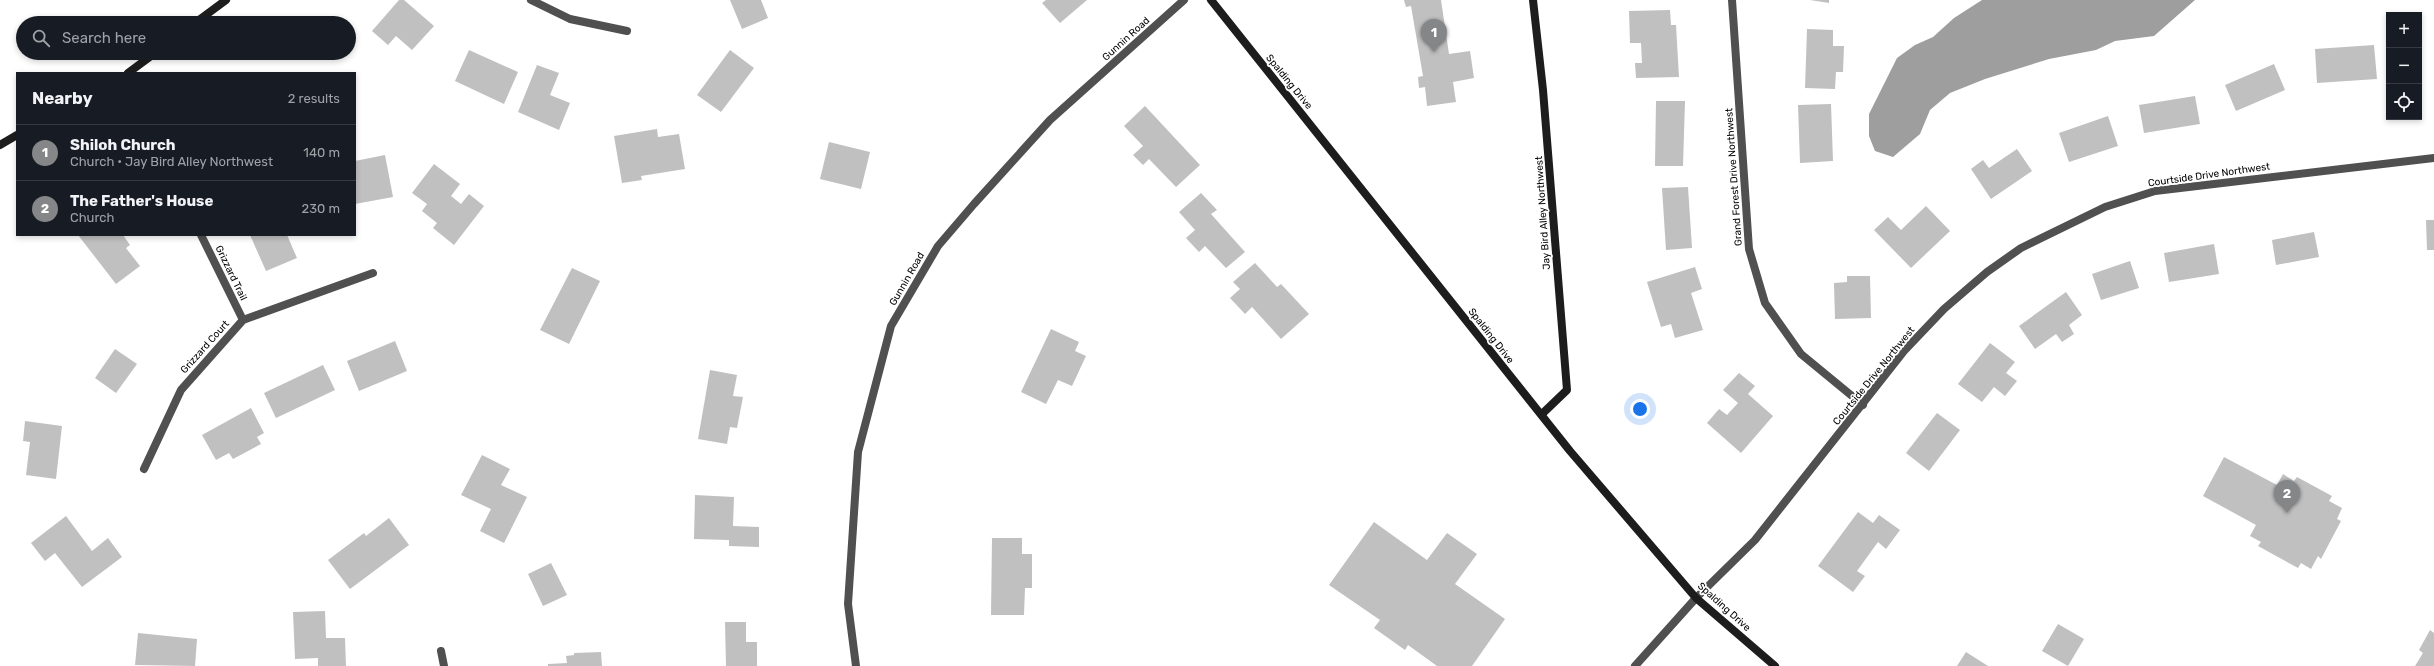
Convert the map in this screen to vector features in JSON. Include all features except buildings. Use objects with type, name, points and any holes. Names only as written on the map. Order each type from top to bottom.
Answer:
[{"type":"main road","points":[[204,16],[226,0]]},
{"type":"main road","name":"Spalding Drive","points":[[1211,0],[1542,414],[1696,598],[1775,666]]},
{"type":"main road","name":"Jay Bird Alley Northwest","points":[[1533,0],[1544,90],[1567,390],[1542,414]]},
{"type":"main road","points":[[129,72],[146,60]]},
{"type":"main road","points":[[0,145],[16,137]]},
{"type":"street","points":[[531,0],[570,19],[627,32]]},
{"type":"street","name":"Gunnin Road","points":[[856,666],[848,604],[858,452],[891,326],[938,246],[974,204],[1050,120],[1184,0]]},
{"type":"street","name":"Grand Forest Drive Northwest","points":[[1732,0],[1749,249],[1765,304],[1802,354],[1863,405]]},
{"type":"street","name":"Courtside Drive Northwest","points":[[1635,666],[1696,598],[1755,540],[1863,405],[1904,351],[1944,309],[1987,272],[2021,248],[2106,207],[2154,191],[2434,158]]},
{"type":"street","name":"Grizzard Trail","points":[[201,236],[243,320]]},
{"type":"street","name":"Grizzard Court","points":[[144,469],[181,390],[243,320],[373,273]]},
{"type":"street","points":[[441,651],[444,666]]},
{"type":"shaded area","points":[[1982,0],[2195,0],[2154,36],[2115,41],[2096,50],[2049,59],[1985,79],[1950,93],[1930,110],[1920,134],[1893,157],[1875,151],[1869,136],[1869,114],[1897,58],[1915,45],[1933,37],[1954,18]]},
{"type":"place","name":"Shiloh Church","points":[[1434,52]]},
{"type":"place","name":"The Father's House","points":[[2287,513]]}]
